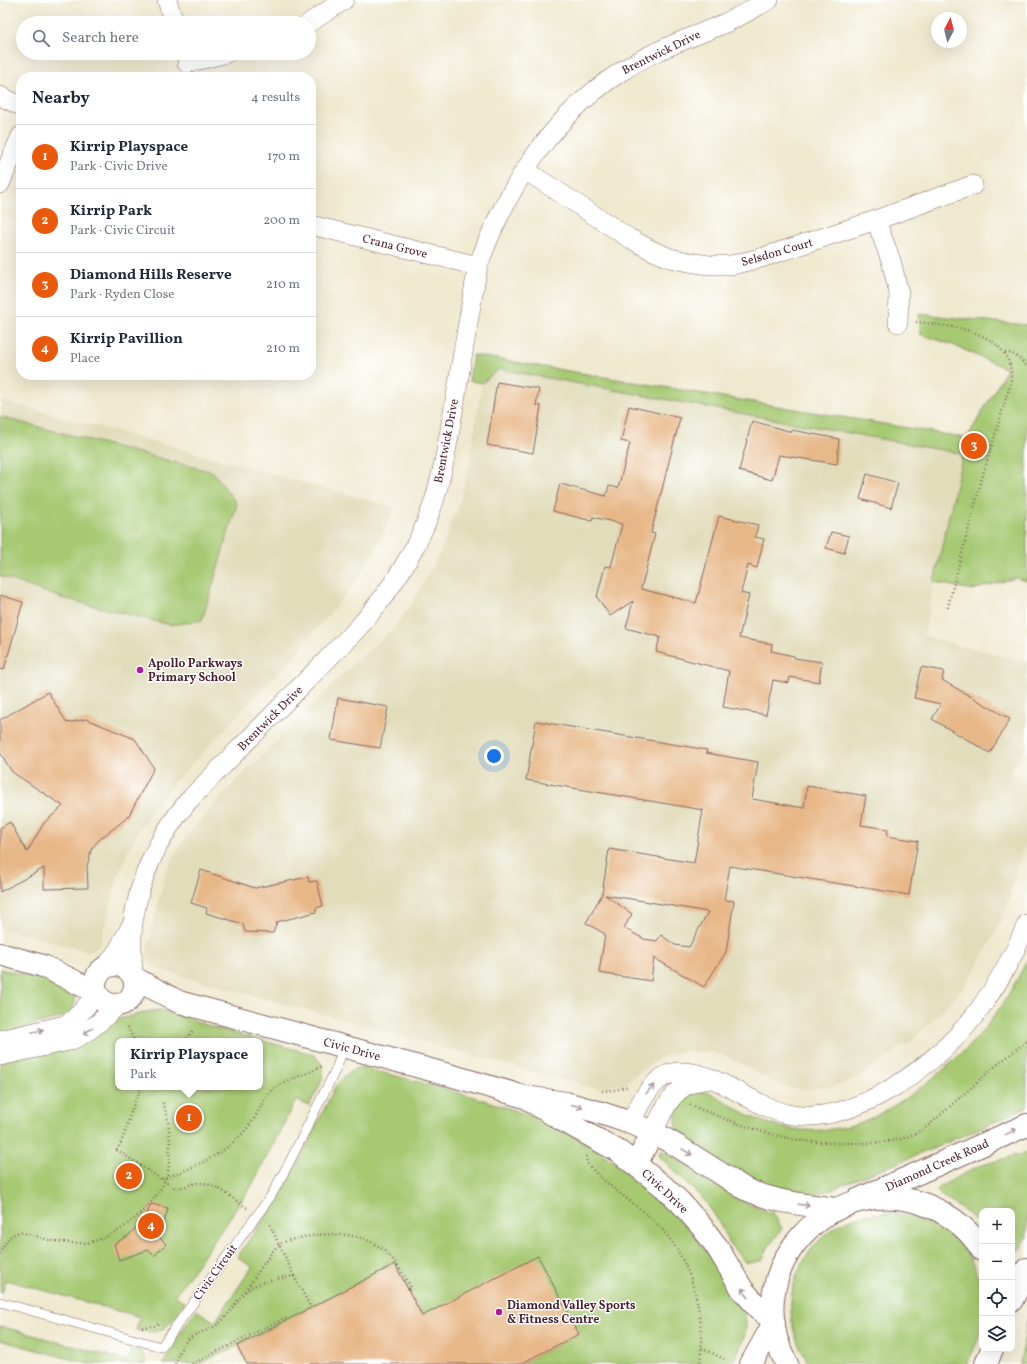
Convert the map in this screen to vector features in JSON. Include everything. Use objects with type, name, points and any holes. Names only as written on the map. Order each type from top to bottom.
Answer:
[{"type":"main road","points":[[0,954],[43,966],[96,992]]},
{"type":"main road","points":[[43,966],[105,968],[111,966],[123,967],[129,970],[133,976],[136,986],[133,995],[128,1001],[119,1005],[108,1004],[99,997],[96,992],[96,979],[105,968]]},
{"type":"main road","name":"Civic Drive","points":[[133,976],[178,1002],[453,1076],[525,1097],[566,1103],[600,1102],[631,1123],[653,1132],[745,1189],[770,1199],[787,1203],[841,1206]]},
{"type":"main road","name":"Civic Drive","points":[[119,1005],[178,1002]]},
{"type":"main road","name":"Civic Drive","points":[[525,1097],[562,1120],[618,1151],[664,1187],[689,1212],[717,1247],[748,1297],[773,1322]]},
{"type":"main road","points":[[618,1151],[631,1123]]},
{"type":"main road","name":"Diamond Creek Road","points":[[841,1206],[1027,1125]]},
{"type":"main road","points":[[636,1164],[653,1132]]},
{"type":"main road","points":[[784,1362],[778,1345],[773,1322],[776,1283],[784,1260],[790,1250],[806,1230],[825,1215],[841,1206],[865,1199],[884,1197],[903,1199],[922,1203],[939,1210],[955,1220],[969,1233],[979,1246]]},
{"type":"main road","points":[[1015,1294],[1027,1268]]},
{"type":"main road","points":[[751,1364],[773,1322]]},
{"type":"main road","points":[[986,1364],[991,1352]]},
{"type":"main road","points":[[997,1352],[999,1364]]},
{"type":"street","points":[[166,0],[172,16]]},
{"type":"street","points":[[316,18],[344,0]]},
{"type":"street","name":"Brentwick Drive","points":[[133,976],[133,923],[142,882],[153,852],[170,824],[194,795],[376,608],[391,587],[416,543],[430,510],[447,446],[478,266],[488,238],[525,170],[557,128],[584,100],[619,72],[658,51],[724,24],[769,0]]},
{"type":"street","points":[[186,64],[201,60]]},
{"type":"street","points":[[0,96],[16,104]]},
{"type":"street","points":[[0,184],[16,147]]},
{"type":"street","name":"Selsdon Court","points":[[525,170],[645,247],[670,258],[709,265],[732,265],[764,257],[876,220],[973,185]]},
{"type":"street","points":[[876,220],[891,261],[899,294],[898,323]]},
{"type":"street","name":"Crana Grove","points":[[316,226],[478,266]]},
{"type":"street","name":"Brentwick Drive","points":[[105,968],[118,950],[133,923]]},
{"type":"street","points":[[631,1123],[643,1099],[651,1088],[663,1078],[680,1072],[702,1075],[711,1078],[765,1106],[777,1111],[794,1115],[813,1117],[823,1116],[863,1104],[900,1083],[944,1049],[963,1030],[978,1012],[1008,966],[1027,924]]},
{"type":"street","points":[[0,1040],[65,1025],[74,1020],[80,1014],[96,992]]},
{"type":"street","points":[[0,1056],[70,1042],[95,1026],[119,1005]]},
{"type":"street","points":[[653,1132],[665,1108],[672,1098],[690,1084],[711,1078]]},
{"type":"lane","name":"Civic Circuit","points":[[0,1302],[161,1347],[271,1196],[336,1069],[344,1047]]},
{"type":"path","points":[[898,323],[907,321],[938,325],[964,330],[991,340],[1005,353],[1012,369],[1012,382],[982,478],[947,610]]},
{"type":"path","points":[[1005,353],[1015,355],[1027,366]]},
{"type":"path","points":[[128,1027],[133,1038]]},
{"type":"path","points":[[187,1038],[193,1031]]},
{"type":"path","points":[[906,1138],[918,1133],[928,1126],[1027,1041]]},
{"type":"path","points":[[0,1254],[8,1238],[19,1233],[25,1233],[43,1239],[86,1243],[97,1241],[120,1230],[138,1216],[156,1195],[163,1180],[167,1177],[199,1165],[220,1153],[231,1144],[246,1129],[258,1113],[264,1100],[272,1091],[290,1078],[310,1072],[322,1066]]},
{"type":"path","points":[[141,1090],[130,1113],[123,1139],[117,1150],[173,1187],[179,1188],[199,1182],[212,1185],[236,1201]]},
{"type":"path","points":[[162,1100],[168,1118],[170,1137],[167,1177]]},
{"type":"path","points":[[592,1136],[586,1154],[587,1164],[653,1219],[677,1250],[695,1292],[702,1326],[700,1364]]},
{"type":"path","points":[[258,1214],[267,1220],[311,1308]]},
{"type":"path","points":[[175,1364],[181,1348],[186,1340],[219,1324],[279,1244],[310,1236],[327,1234],[342,1234],[366,1239],[383,1249],[393,1260],[403,1273],[411,1288],[408,1290]]},
{"type":"path","points":[[243,1294],[260,1283],[294,1276]]},
{"type":"path","points":[[192,1364],[285,1318],[287,1320]]},
{"type":"path","points":[[702,1348],[724,1359]]},
{"type":"shaded area","points":[[499,369],[963,454],[934,582],[924,636],[1027,662],[1027,746],[1009,773],[1027,784],[1027,840],[1006,908],[979,963],[962,989],[940,1014],[910,1042],[859,1077],[830,1087],[800,1089],[786,1087],[773,1082],[726,1056],[710,1052],[687,1051],[664,1056],[643,1069],[624,1084],[594,1088],[163,971],[147,960],[147,952],[167,869],[182,842],[220,798],[352,665],[392,630],[411,604],[442,548],[460,501],[468,471],[482,383]]},
{"type":"shaded area","name":"Apollo Parkways Primary School","points":[[0,400],[395,507],[383,534],[362,572],[341,600],[295,655],[169,788],[154,807],[135,837],[126,856],[101,940],[98,946],[87,951],[0,928]]},
{"type":"green space","points":[[919,314],[1027,325],[1027,581],[1016,578],[972,590],[934,582],[963,454],[499,369],[482,383],[469,381],[473,355],[967,438],[1007,369],[953,345],[920,334]]},
{"type":"green space","points":[[0,417],[213,472],[237,504],[202,620],[171,625],[62,598],[0,576]]},
{"type":"green space","points":[[1027,960],[1027,1107],[898,1163],[827,1191],[812,1195],[799,1195],[766,1186],[723,1164],[681,1136],[677,1127],[677,1109],[680,1102],[686,1096],[693,1093],[702,1092],[713,1094],[761,1121],[800,1130],[823,1130],[853,1125],[887,1110],[924,1085],[958,1057],[972,1042],[1002,1005]]},
{"type":"green space","points":[[0,969],[52,982],[70,990],[74,994],[75,999],[70,1015],[0,1034]]},
{"type":"green space","points":[[158,1010],[172,1012],[212,1027],[253,1038],[115,1038],[115,1090],[263,1090],[263,1041],[312,1054],[319,1060],[323,1072],[320,1085],[309,1106],[296,1100],[251,1187],[175,1295],[185,1303],[166,1327],[154,1332],[136,1330],[140,1317],[6,1280],[2,1293],[0,1292],[0,1062],[119,1019]]},
{"type":"green space","points":[[357,1068],[365,1068],[454,1092],[520,1112],[563,1131],[583,1142],[603,1154],[641,1183],[691,1232],[718,1267],[739,1300],[745,1317],[746,1330],[739,1350],[731,1364],[520,1364],[579,1334],[422,1316],[395,1264],[237,1346],[199,1364],[163,1364],[180,1333],[196,1310],[215,1322],[252,1267],[237,1257],[288,1183],[335,1087],[344,1076]]},
{"type":"green space","points":[[661,1150],[736,1197],[755,1207],[774,1214],[782,1229],[769,1246],[762,1261],[746,1263],[729,1243],[716,1217],[705,1201],[658,1155]]},
{"type":"green space","points":[[1027,1152],[1027,1238],[1017,1253],[1015,1253],[1015,1208],[979,1208],[979,1225],[970,1215],[940,1195],[937,1190],[941,1186],[979,1166]]},
{"type":"green space","points":[[884,1213],[909,1215],[929,1221],[949,1234],[966,1252],[979,1280],[979,1336],[966,1364],[809,1364],[805,1358],[796,1338],[791,1317],[792,1296],[800,1268],[816,1244],[838,1225],[851,1219]]},
{"type":"green space","points":[[1027,1320],[1027,1364],[1020,1364]]},
{"type":"green space","points":[[0,1326],[127,1361],[132,1347],[144,1355],[146,1364],[88,1364],[0,1340]]},
{"type":"building","points":[[497,382],[539,389],[536,405],[541,406],[533,453],[487,445]]},
{"type":"building","points":[[629,406],[680,418],[651,533],[655,534],[641,589],[696,603],[719,516],[758,525],[755,537],[764,539],[757,568],[748,565],[741,593],[749,595],[739,638],[772,644],[771,651],[794,656],[794,658],[822,662],[819,682],[790,677],[789,683],[773,680],[766,715],[723,707],[729,671],[656,652],[660,637],[626,628],[633,601],[610,616],[597,597],[605,566],[611,567],[622,524],[593,517],[592,521],[553,511],[560,484],[606,496],[609,486],[618,488],[630,443],[621,441]]},
{"type":"building","points":[[752,421],[792,432],[792,430],[839,439],[837,464],[779,455],[772,480],[739,471]]},
{"type":"building","points":[[867,474],[898,483],[891,508],[860,499]]},
{"type":"building","points":[[831,532],[849,536],[844,553],[826,548]]},
{"type":"building","points":[[0,595],[23,602],[4,670],[0,669]]},
{"type":"building","points":[[921,667],[944,671],[942,680],[1010,719],[990,753],[932,719],[941,704],[914,698]]},
{"type":"building","points":[[48,692],[67,723],[86,719],[135,739],[154,768],[128,817],[100,839],[92,848],[87,867],[88,888],[44,889],[44,868],[0,892],[0,828],[10,822],[27,852],[44,823],[63,806],[12,772],[0,752],[0,720]]},
{"type":"building","points":[[338,698],[388,707],[380,748],[331,740]]},
{"type":"building","points":[[536,721],[707,750],[706,753],[758,762],[752,799],[804,808],[807,786],[866,796],[861,825],[888,829],[887,836],[918,841],[909,895],[730,866],[724,900],[734,901],[726,952],[704,987],[654,958],[651,981],[599,973],[605,934],[586,923],[602,894],[609,849],[694,863],[703,810],[526,780]],"holes":[[[605,895],[708,912],[689,947],[675,945],[661,935],[657,941],[644,939],[624,928],[632,914]]]},
{"type":"building","points":[[201,870],[255,888],[308,877],[309,882],[317,881],[323,906],[316,908],[316,912],[277,922],[273,933],[245,932],[243,924],[206,913],[207,908],[191,903]]},
{"type":"building","points":[[151,1204],[168,1208],[160,1238],[166,1244],[154,1256],[148,1250],[119,1260],[114,1244],[128,1236],[145,1219]]},
{"type":"building","name":"Diamond Valley Sports & Fitness Centre","points":[[538,1256],[579,1334],[520,1364],[247,1364],[237,1346],[395,1264],[422,1316]]},
{"type":"place","name":"Diamond Hills Reserve","points":[[974,446]]},
{"type":"place","name":"Apollo Parkways Primary School","points":[[140,670]]},
{"type":"place","name":"Kirrip Playspace","points":[[189,1118]]},
{"type":"place","name":"Kirrip Park","points":[[129,1176]]},
{"type":"place","name":"Kirrip Pavillion","points":[[151,1226]]},
{"type":"place","name":"Diamond Valley Sports & Fitness Centre","points":[[499,1312]]}]
